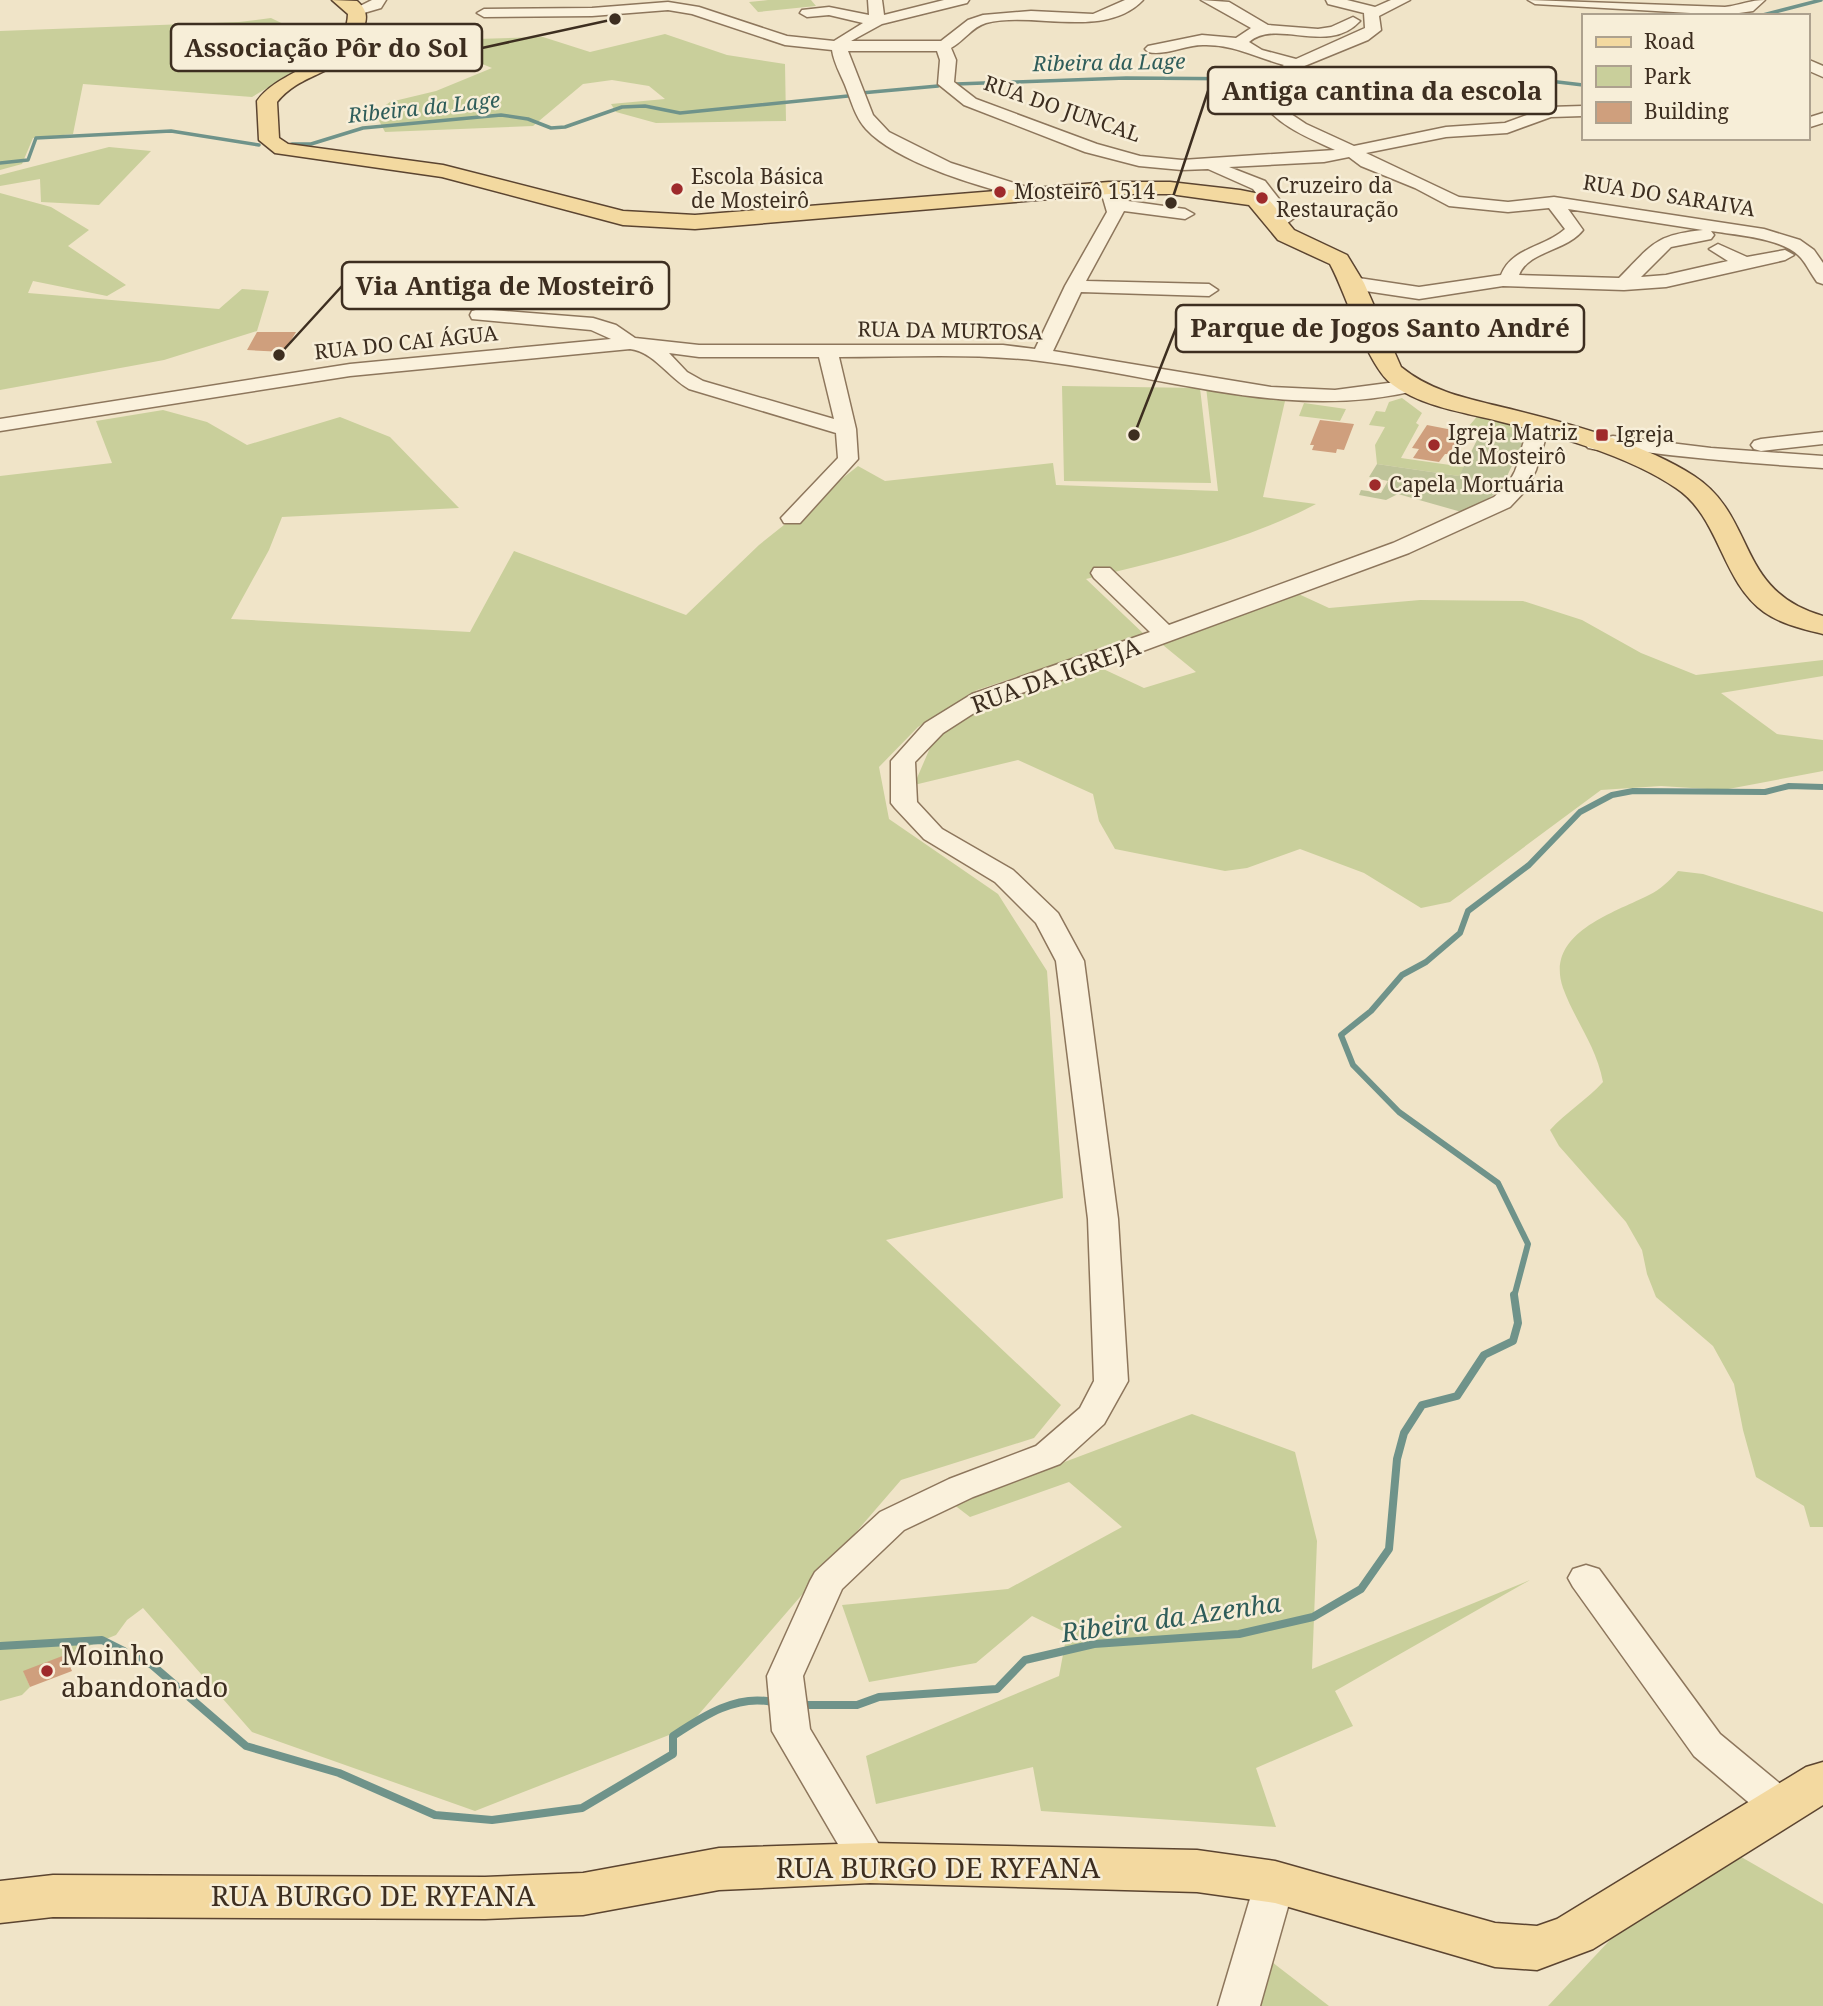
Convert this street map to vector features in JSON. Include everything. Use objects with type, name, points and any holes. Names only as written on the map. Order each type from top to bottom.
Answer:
[{"type":"main road","points":[[349,5],[358,20],[343,50],[278,89],[267,101],[270,140],[275,146],[443,171],[605,214],[641,220],[695,222],[989,189],[1030,194],[1111,196],[1170,188],[1257,200],[1293,240],[1339,260],[1352,283],[1390,371],[1411,386],[1548,436],[1595,444],[1676,477],[1704,498],[1768,601],[1791,614],[1823,625]]},
{"type":"main road","name":"RUA BURGO DE RYFANA","points":[[0,1902],[53,1896],[485,1898],[569,1894],[719,1869],[870,1863],[1197,1871],[1275,1882],[1495,1945],[1537,1948],[1575,1934],[1823,1781]]},
{"type":"street","points":[[349,5],[376,5],[379,0]]},
{"type":"street","points":[[875,0],[877,20]]},
{"type":"street","points":[[962,0],[877,20],[850,34],[840,46],[839,54],[870,124],[880,134],[989,189]]},
{"type":"street","points":[[478,28],[485,7],[592,12],[672,3],[785,40],[840,46],[943,46],[954,42],[973,23],[988,19],[1093,18],[1106,15],[1136,0]]},
{"type":"street","points":[[1208,0],[1224,5],[1265,30]]},
{"type":"street","points":[[1241,43],[1244,37],[1252,32],[1265,30],[1326,33],[1403,0]]},
{"type":"street","points":[[1535,0],[1725,11],[1742,9],[1756,4],[1758,0]]},
{"type":"street","points":[[1333,1],[1373,12]]},
{"type":"street","points":[[807,13],[829,11],[877,20]]},
{"type":"street","points":[[1153,49],[1202,40],[1241,43],[1257,53],[1297,64],[1363,37],[1373,30],[1373,12]]},
{"type":"street","name":"RUA DO JUNCAL","points":[[943,46],[948,60],[946,84],[970,102],[1091,148],[1139,161],[1211,165],[1324,157],[1446,132],[1511,126]]},
{"type":"street","points":[[1810,56],[1823,72]]},
{"type":"street","name":"RUA DO SARAIVA","points":[[1297,64],[1269,81],[1268,100],[1276,111],[1300,127],[1351,151],[1367,162],[1455,202],[1508,207],[1554,202],[1669,221],[1713,224],[1777,237]]},
{"type":"street","points":[[1488,122],[1511,126],[1539,114],[1582,111]]},
{"type":"street","points":[[1211,165],[1259,185],[1284,218],[1274,220]]},
{"type":"street","points":[[1111,196],[1185,214]]},
{"type":"street","points":[[1042,354],[1074,286],[1116,212],[1111,196]]},
{"type":"street","points":[[1511,281],[1510,273],[1517,260],[1566,240],[1574,230],[1554,202]]},
{"type":"street","points":[[1611,279],[1677,238],[1729,233],[1814,237]]},
{"type":"street","points":[[1777,237],[1806,253],[1823,278]]},
{"type":"street","points":[[1718,248],[1745,263]]},
{"type":"street","points":[[1352,283],[1419,293],[1511,281],[1666,281],[1785,255]]},
{"type":"street","points":[[1074,286],[1209,290]]},
{"type":"street","points":[[480,315],[593,324],[609,329],[630,343]]},
{"type":"street","name":"RUA DO CAI ÁGUA","points":[[0,425],[338,372],[630,343],[652,347]]},
{"type":"street","points":[[652,347],[680,376],[696,385],[846,429]]},
{"type":"street","name":"RUA DA MURTOSA","points":[[652,347],[699,351],[1003,351],[1042,354],[1283,394],[1335,396],[1411,386]]},
{"type":"street","points":[[792,518],[848,459],[846,429],[828,352]]},
{"type":"street","name":"RUA DA IGREJA","points":[[870,1863],[791,1731],[785,1676],[828,1581],[892,1521],[961,1488],[1048,1455],[1092,1416],[1111,1381],[1103,1219],[1070,961],[1048,919],[1004,876],[933,834],[904,803],[903,761],[934,728],[980,699],[1166,635],[1401,548],[1502,502],[1516,489],[1525,470],[1548,436]]},
{"type":"street","points":[[1737,456],[1752,446],[1823,438]]},
{"type":"street","points":[[1595,444],[1613,442],[1737,456],[1823,462]]},
{"type":"street","points":[[1102,573],[1166,635]]},
{"type":"street","points":[[1586,1578],[1707,1745],[1781,1807]]},
{"type":"street","points":[[1239,2006],[1275,1882]]},
{"type":"green space","points":[[811,0],[816,6],[758,12],[749,2]]},
{"type":"green space","points":[[271,18],[302,33],[280,40],[335,48],[252,97],[83,84],[73,134],[33,138],[22,164],[0,170],[0,31],[239,22]]},
{"type":"green space","points":[[665,34],[727,55],[785,64],[786,121],[656,123],[616,112],[611,104],[665,99],[649,86],[612,80],[583,84],[533,126],[385,132],[375,113],[390,102],[436,91],[492,68],[458,54],[476,39],[543,37],[590,52]]},
{"type":"green space","points":[[109,147],[151,151],[99,205],[41,202],[40,179],[0,186],[0,175]]},
{"type":"green space","points":[[0,193],[51,207],[89,230],[68,246],[126,285],[107,296],[33,281],[28,293],[219,309],[242,289],[269,291],[257,331],[164,360],[0,390]]},
{"type":"green space","points":[[1062,386],[1200,388],[1211,483],[1064,481]]},
{"type":"green space","points":[[1206,387],[1285,401],[1263,497],[1316,504],[1232,539],[1086,579],[1145,635],[977,690],[918,727],[879,767],[889,819],[998,894],[1047,971],[1063,1198],[886,1240],[1061,1405],[1034,1438],[901,1480],[687,1728],[475,1811],[252,1732],[143,1608],[127,1620],[116,1635],[24,1672],[30,1687],[22,1695],[0,1701],[0,476],[112,463],[96,421],[163,410],[207,422],[247,445],[340,417],[390,437],[459,508],[282,517],[269,550],[231,619],[470,632],[514,551],[686,615],[759,545],[858,466],[885,481],[1053,463],[1056,485],[1218,491]]},
{"type":"green space","points":[[1402,398],[1422,413],[1416,423],[1419,425],[1401,458],[1464,467],[1459,476],[1377,464],[1375,445],[1385,427],[1369,425],[1376,411],[1385,412],[1389,402]]},
{"type":"green space","points":[[1304,403],[1346,409],[1340,421],[1299,416]]},
{"type":"green space","points":[[1480,413],[1523,427],[1528,432],[1526,436],[1469,426]]},
{"type":"green space","points":[[1483,428],[1526,436],[1500,491],[1465,513],[1398,494],[1386,500],[1359,495],[1361,490],[1381,493],[1388,481],[1369,477],[1377,464],[1459,476]]},
{"type":"green space","points":[[1292,591],[1329,608],[1420,600],[1523,601],[1582,620],[1641,653],[1696,675],[1823,660],[1823,676],[1721,693],[1777,734],[1823,740],[1823,771],[1723,790],[1661,786],[1601,790],[1450,902],[1421,908],[1364,873],[1300,849],[1247,868],[1225,871],[1115,849],[1099,821],[1093,794],[1018,760],[914,785],[936,734],[979,707],[1099,667],[1144,688],[1196,672],[1158,641]]},
{"type":"green space","points":[[1678,871],[1703,874],[1823,912],[1823,1527],[1810,1527],[1804,1506],[1756,1477],[1734,1384],[1713,1346],[1656,1297],[1642,1250],[1626,1222],[1559,1146],[1550,1130],[1603,1082],[1595,1056],[1563,988],[1560,969],[1564,953],[1573,939],[1586,928],[1653,893]]},
{"type":"green space","points":[[1192,1414],[1295,1452],[1317,1541],[1312,1669],[1530,1580],[1335,1691],[1353,1726],[1256,1768],[1276,1827],[1041,1811],[1033,1767],[876,1804],[866,1756],[1059,1676],[1067,1633],[1032,1616],[976,1663],[869,1682],[842,1605],[1008,1589],[1122,1527],[1069,1482],[970,1517],[953,1504]]},
{"type":"green space","points":[[1736,1854],[1823,1904],[1823,2006],[1548,2006],[1610,1940],[1690,1880]]},
{"type":"green space","points":[[1264,1956],[1329,2006],[1254,2006]]},
{"type":"building","points":[[257,332],[296,332],[284,352],[247,350]]},
{"type":"building","points":[[1320,420],[1354,424],[1344,450],[1337,449],[1336,453],[1312,450],[1314,445],[1310,445]]},
{"type":"building","name":"Igreja Matriz de Mosteirô","points":[[1427,425],[1463,432],[1449,454],[1445,454],[1439,462],[1413,458],[1419,449],[1412,448]]},
{"type":"building","name":"Moinho abandonado","points":[[65,1655],[72,1671],[30,1687],[23,1671]]},
{"type":"waterway","name":"Ribeira da Lage","points":[[1767,14],[1821,0]]},
{"type":"waterway","name":"Ribeira da Lage","points":[[1341,82],[1461,86],[1515,77],[1582,85]]},
{"type":"waterway","name":"Ribeira da Lage","points":[[956,84],[1126,78],[1262,79]]},
{"type":"waterway","name":"Ribeira da Lage","points":[[1283,79],[1322,80]]},
{"type":"waterway","name":"Ribeira da Lage","points":[[861,93],[938,86]]},
{"type":"waterway","name":"Ribeira da Lage","points":[[292,144],[311,144],[363,128],[501,115],[528,119],[551,128],[565,127],[622,107],[645,106],[680,113],[848,96]]},
{"type":"waterway","name":"Ribeira da Lage","points":[[0,163],[28,160],[36,138],[171,131],[259,145]]},
{"type":"waterway","name":"Ribeira da Azenha","points":[[1514,1296],[1528,1244],[1498,1183],[1399,1112],[1353,1065],[1341,1035],[1371,1011],[1402,975],[1426,962],[1460,933],[1468,911],[1529,865],[1580,812],[1612,795],[1633,791],[1765,792],[1789,786],[1823,787]]},
{"type":"waterway","name":"Ribeira da Azenha","points":[[801,1705],[857,1705],[879,1697],[997,1689],[1025,1660],[1094,1644],[1239,1634],[1313,1617],[1361,1589],[1389,1549],[1397,1459],[1404,1433],[1422,1405],[1457,1396],[1484,1355],[1513,1341],[1518,1323],[1514,1296]]},
{"type":"waterway","points":[[0,1646],[102,1640],[124,1651]]},
{"type":"waterway","name":"Ribeira da Azenha","points":[[141,1659],[152,1665],[246,1746],[339,1773],[435,1815],[492,1820],[582,1808],[673,1754],[673,1736],[708,1715],[745,1701],[772,1702]]},
{"type":"place","name":"Associação Pôr do Sol","points":[[615,19]]},
{"type":"place","name":"Escola Básica de Mosteirô","points":[[677,189]]},
{"type":"place","name":"Mosteirô 1514","points":[[1000,192]]},
{"type":"place","name":"Cruzeiro da Restauração","points":[[1262,198]]},
{"type":"place","name":"Antiga cantina da escola","points":[[1171,203]]},
{"type":"place","name":"Via Antiga de Mosteirô","points":[[279,355]]},
{"type":"place","name":"Parque de Jogos Santo André","points":[[1134,435]]},
{"type":"place","name":"Igreja","points":[[1602,435]]},
{"type":"place","name":"Igreja Matriz de Mosteirô","points":[[1434,445]]},
{"type":"place","name":"Capela Mortuária","points":[[1375,485]]},
{"type":"place","name":"Moinho abandonado","points":[[47,1671]]}]
